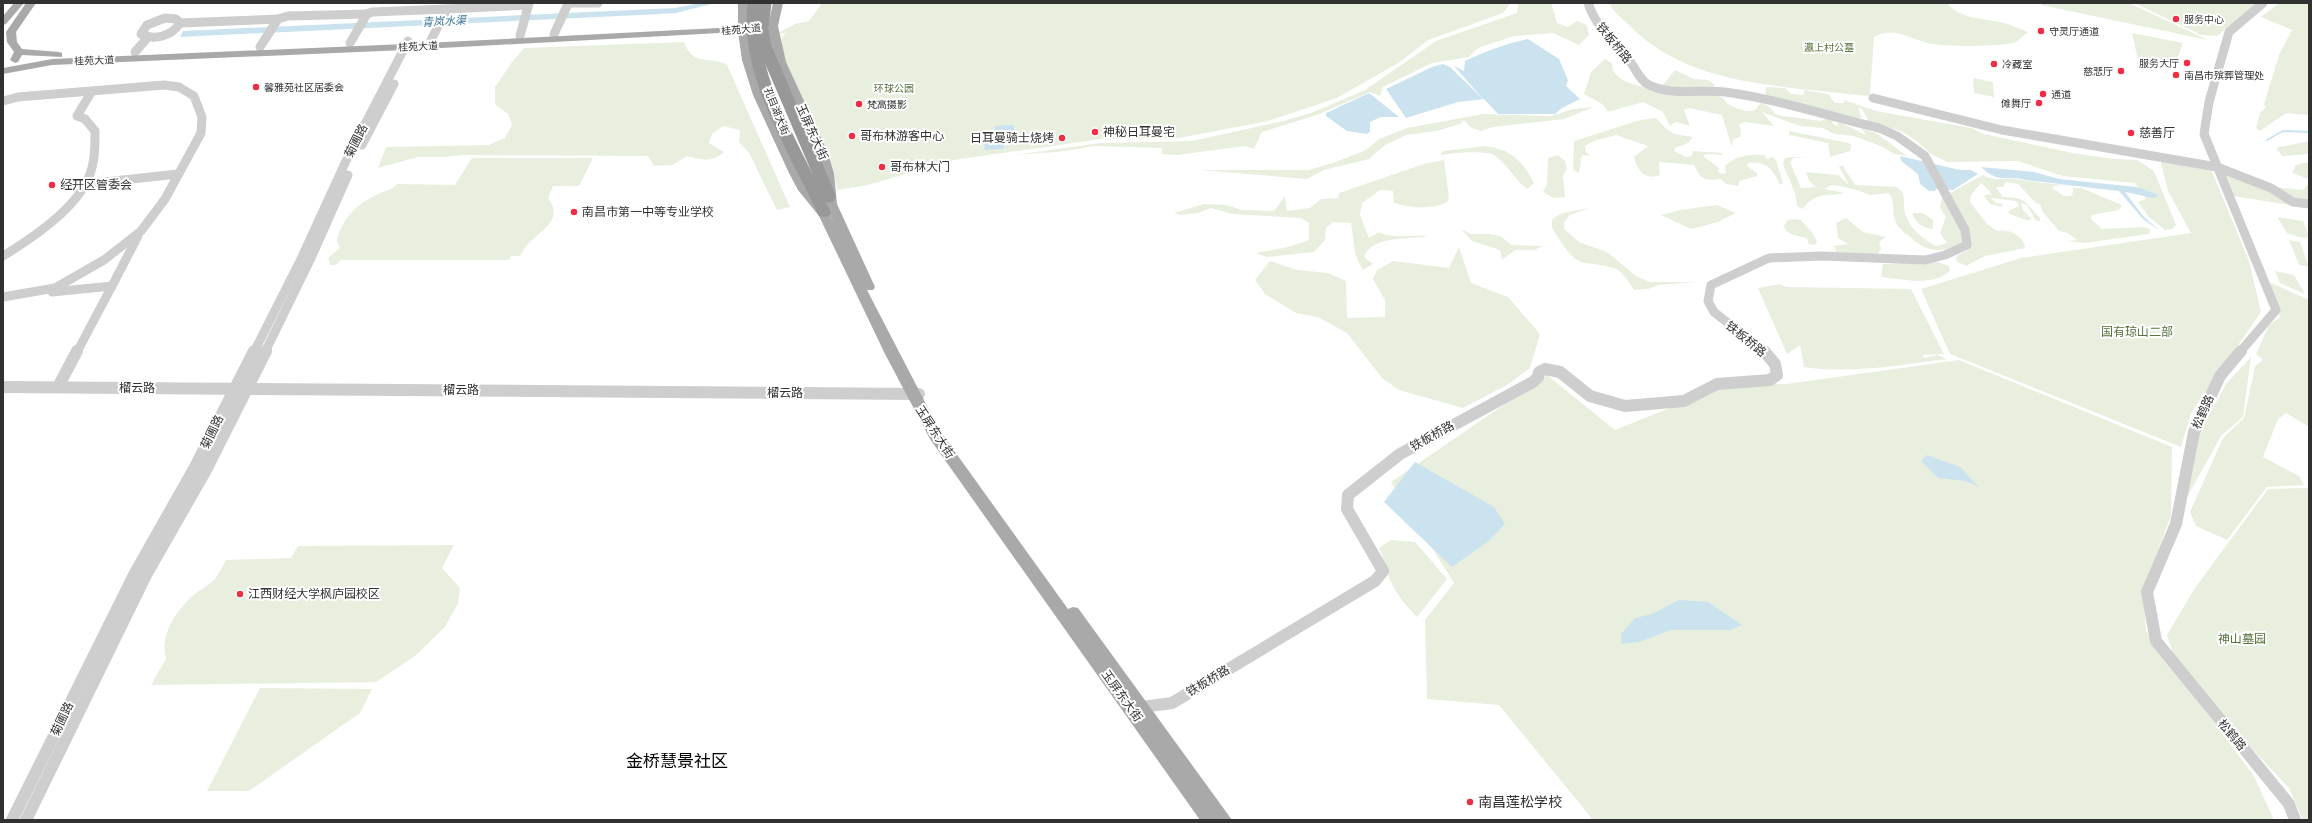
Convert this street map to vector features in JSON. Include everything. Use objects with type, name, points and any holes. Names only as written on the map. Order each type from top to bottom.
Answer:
[{"type":"highway","name":"孔目湖大街","points":[[754,3],[751,29],[761,69],[780,120],[825,203]]},
{"type":"highway","name":"孔目湖大街","points":[[765,3],[762,28],[765,47],[825,203]]},
{"type":"main road","points":[[3,22],[19,3]]},
{"type":"main road","points":[[3,70],[15,60],[17,50],[10,38],[11,32],[31,3]]},
{"type":"main road","name":"玉屏东大街","points":[[744,3],[742,26],[750,76],[770,122],[802,188],[825,203],[935,435],[1210,820]]},
{"type":"main road","name":"玉屏东大街","points":[[778,3],[773,26],[776,46],[781,62],[822,151],[829,173],[825,203]]},
{"type":"main road","name":"桂苑大道","points":[[3,70],[52,62],[742,26]]},
{"type":"main road","name":"桂苑大道","points":[[3,43],[17,50],[57,55],[350,43],[411,44],[431,40],[688,27],[773,26]]},
{"type":"main road","name":"玉屏东大街","points":[[914,392],[1224,820]]},
{"type":"street","points":[[554,34],[568,4],[598,3]]},
{"type":"street","name":"铁板桥路","points":[[1142,707],[1172,703],[1375,581],[1383,571],[1347,509],[1348,495],[1400,454],[1533,382],[1538,377],[1539,372],[1545,369],[1560,372],[1590,396],[1625,406],[1684,401],[1708,387],[1729,382],[1770,380],[1777,375],[1777,369],[1769,357],[1753,342],[1714,313],[1708,302],[1711,285],[1769,258],[1821,256],[1925,260],[1945,255],[1967,245],[1965,230],[1962,223],[1925,156],[1913,146],[1897,136],[1879,128],[1742,95],[1706,90],[1677,90],[1651,86],[1642,80],[1629,60],[1606,37],[1588,3]]},
{"type":"street","name":"松鹤路","points":[[2263,3],[2229,32],[2209,102],[2204,134],[2276,310],[2220,376],[2197,425],[2194,432],[2176,524],[2147,592],[2156,641],[2289,804],[2295,820]]},
{"type":"street","points":[[350,43],[366,16],[372,12],[446,11],[528,6],[520,36]]},
{"type":"street","points":[[431,40],[446,11]]},
{"type":"street","points":[[180,23],[176,29],[166,34],[148,37],[141,34],[141,31],[152,22],[171,18],[180,23],[277,20],[288,16],[366,16]]},
{"type":"street","points":[[260,47],[277,20]]},
{"type":"street","points":[[135,52],[148,37]]},
{"type":"street","name":"菊圃路","points":[[12,820],[109,622],[195,466],[301,259],[345,163],[411,44]]},
{"type":"street","name":"菊圃路","points":[[26,820],[146,575],[206,470],[248,386],[311,258],[354,162],[411,44]]},
{"type":"street","points":[[3,101],[18,97],[164,85],[179,87],[194,96],[202,117],[201,133],[165,199],[141,231],[60,384]]},
{"type":"street","points":[[3,256],[33,236],[62,211],[86,184],[95,156],[95,131],[86,119],[77,116],[92,91]]},
{"type":"street","points":[[1873,98],[2002,130],[2217,167],[2271,188],[2293,202],[2309,204]]},
{"type":"street","points":[[86,184],[178,174]]},
{"type":"street","points":[[20,296],[55,288],[104,260],[141,231]]},
{"type":"street","points":[[3,297],[112,286]]},
{"type":"street","name":"榴云路","points":[[3,380],[60,384],[914,392]]},
{"type":"street","name":"榴云路","points":[[3,387],[60,384]]},
{"type":"green space","name":"环球公园","points":[[822,3],[1511,3],[1503,13],[1428,40],[1400,62],[1337,98],[1268,121],[1179,138],[1101,139],[954,160],[868,185],[837,190],[834,172],[818,132],[815,133],[781,58],[782,37],[786,33],[776,34],[795,24],[809,21]]},
{"type":"green space","points":[[1518,3],[1551,3],[1557,23],[1568,27],[1577,21],[1587,25],[1589,35],[1579,45],[1553,33],[1514,36],[1478,48],[1469,57],[1432,63],[1383,87],[1380,96],[1370,92],[1317,115],[1262,132],[1254,149],[1245,146],[1177,155],[1162,154],[1162,148],[1095,146],[1058,152],[1014,155],[1101,143],[1192,141],[1283,121],[1311,113],[1365,90],[1436,41],[1517,13]]},
{"type":"green space","name":"瀛上村公墓","points":[[1609,3],[1947,3],[1952,9],[1959,13],[1973,18],[2004,23],[2028,32],[2016,42],[2010,44],[1972,46],[1934,44],[1901,34],[1881,34],[1874,37],[1870,96],[1766,85],[1707,71],[1679,60],[1653,45],[1618,15]]},
{"type":"green space","points":[[2042,3],[2129,3],[2208,40],[2041,5]]},
{"type":"green space","points":[[2134,3],[2257,3],[2217,36],[2201,35]]},
{"type":"green space","points":[[2279,3],[2309,3],[2309,115],[2286,113],[2260,131],[2256,128],[2260,113],[2266,107],[2264,104],[2279,55],[2292,30],[2261,17]]},
{"type":"green space","points":[[2132,33],[2183,43],[2174,67],[2138,60]]},
{"type":"green space","points":[[684,42],[692,55],[697,58],[720,62],[727,65],[790,207],[777,210],[749,153],[739,142],[740,130],[723,126],[712,134],[709,143],[724,152],[715,158],[706,160],[687,156],[673,165],[654,166],[648,156],[461,155],[445,157],[418,157],[378,168],[386,147],[489,145],[505,138],[512,125],[508,114],[495,104],[495,87],[512,62],[524,48]]},
{"type":"green space","points":[[1605,59],[1612,63],[1615,74],[1626,81],[1641,86],[1660,90],[1713,95],[1723,98],[1730,105],[1744,110],[1755,110],[1761,103],[1768,106],[1777,115],[1821,121],[1825,119],[1834,120],[1832,123],[1837,126],[1839,122],[1866,135],[1861,128],[1876,133],[1907,156],[1894,154],[1883,147],[1854,136],[1834,134],[1823,128],[1800,126],[1762,112],[1774,126],[1745,122],[1739,125],[1741,130],[1740,137],[1733,139],[1732,147],[1722,115],[1689,108],[1684,110],[1690,126],[1676,122],[1670,126],[1663,112],[1643,102],[1608,112],[1602,104],[1584,94],[1591,72]]},
{"type":"green space","points":[[1675,70],[1694,79],[1708,80],[1715,85],[1713,89],[1662,86]]},
{"type":"green space","points":[[1973,78],[1993,82],[1994,97],[1974,93]]},
{"type":"green space","points":[[1766,87],[1785,88],[1791,94],[1803,95],[1805,90],[1828,94],[1835,103],[1844,103],[1844,100],[1876,111],[1971,128],[1984,134],[2072,153],[2114,159],[2137,160],[2154,171],[2176,225],[2172,229],[2165,230],[2148,216],[2138,202],[2146,199],[2135,183],[2063,176],[2018,161],[1947,162],[1931,154],[1917,141],[1901,131],[1863,121],[1868,120],[1862,109],[1858,108],[1862,118],[1850,118],[1765,98]]},
{"type":"green space","points":[[1593,107],[1565,119],[1493,127],[1481,131],[1470,127],[1464,120],[1460,124],[1437,131],[1406,135],[1385,145],[1369,159],[1324,170],[1307,179],[1200,170],[1308,170],[1333,163],[1366,150],[1379,139],[1407,128],[1483,114],[1551,116],[1573,109]]},
{"type":"green space","points":[[1656,118],[1665,128],[1674,134],[1693,137],[1686,144],[1676,147],[1674,151],[1686,157],[1692,156],[1693,151],[1722,153],[1722,155],[1708,154],[1703,156],[1719,168],[1718,172],[1722,174],[1726,173],[1725,166],[1738,158],[1760,154],[1765,155],[1765,158],[1769,159],[1771,156],[1776,160],[1783,183],[1780,185],[1772,170],[1760,163],[1748,163],[1747,166],[1757,173],[1757,176],[1739,181],[1739,186],[1726,184],[1721,179],[1711,180],[1701,177],[1694,165],[1659,162],[1660,175],[1650,177],[1642,173],[1637,166],[1634,157],[1648,146],[1616,135],[1594,141],[1585,146],[1586,152],[1590,156],[1582,155],[1579,173],[1573,170],[1574,141],[1640,120]]},
{"type":"green space","points":[[1789,131],[1851,144],[1850,151],[1830,157],[1828,143],[1789,135]]},
{"type":"green space","points":[[2309,141],[2309,154],[2282,156],[2276,148]]},
{"type":"green space","points":[[1484,146],[1502,150],[1515,157],[1525,168],[1534,183],[1527,189],[1499,159],[1491,154],[1469,152],[1440,155],[1443,151]]},
{"type":"green space","points":[[1558,155],[1565,161],[1567,169],[1563,176],[1565,197],[1553,198],[1543,192],[1547,184],[1548,158]]},
{"type":"green space","points":[[1792,157],[1808,158],[1794,158],[1790,162],[1801,188],[1814,187],[1845,193],[1817,197],[1808,203],[1803,209],[1797,206],[1795,193],[1783,165],[1785,158]]},
{"type":"green space","points":[[472,158],[593,158],[579,186],[553,186],[548,198],[554,212],[553,218],[550,223],[525,247],[520,256],[511,256],[509,260],[341,260],[336,265],[330,265],[328,258],[340,248],[337,241],[342,226],[357,207],[397,184],[455,185]]},
{"type":"green space","name":"国有琼山二部","points":[[2160,159],[2211,169],[2249,261],[2261,312],[2191,413],[2181,447],[1950,354],[1921,289],[2021,258],[2191,233],[2168,191]]},
{"type":"green space","points":[[1444,160],[1449,198],[1447,202],[1441,205],[1428,207],[1407,206],[1394,203],[1393,191],[1380,190],[1362,203],[1360,215],[1369,238],[1379,232],[1396,236],[1428,236],[1392,240],[1375,245],[1368,250],[1364,257],[1373,264],[1363,270],[1355,251],[1351,223],[1333,222],[1326,228],[1325,240],[1314,252],[1267,257],[1256,253],[1288,247],[1309,240],[1309,223],[1301,218],[1232,214],[1211,208],[1198,213],[1180,215],[1174,213],[1204,204],[1226,205],[1242,210],[1274,211],[1285,196],[1287,211],[1310,208],[1321,199],[1338,198],[1339,193],[1424,164]]},
{"type":"green space","points":[[2309,162],[2309,179],[2292,173],[2296,165]]},
{"type":"green space","points":[[1839,166],[1843,166],[1855,185],[1897,187],[1903,193],[1905,213],[1908,221],[1914,230],[1927,241],[1936,246],[1947,243],[1940,233],[1946,217],[1940,208],[1943,194],[1961,230],[1962,243],[1947,249],[1928,249],[1903,232],[1896,223],[1892,200],[1889,193],[1870,195],[1840,186],[1832,185],[1824,189],[1816,187],[1809,181],[1806,172],[1838,175],[1849,185]]},
{"type":"green space","points":[[2220,168],[2297,200],[2274,187],[2303,190],[2309,183],[2309,208],[2233,196]]},
{"type":"green space","points":[[1983,175],[1995,179],[2013,179],[2067,185],[2054,186],[2052,188],[2064,196],[2071,196],[2073,188],[2081,188],[2122,205],[2119,210],[2092,215],[2091,219],[2102,229],[2143,227],[2150,229],[2149,234],[2084,243],[2068,241],[2077,240],[2068,233],[2059,231],[2042,211],[2040,204],[2036,203],[2018,184],[2006,182],[2003,187],[1996,187],[2003,197],[2017,198],[2028,204],[2040,218],[2040,221],[2036,221],[2027,205],[2021,203],[2023,210],[2032,219],[2028,221],[2008,213],[2010,210],[2019,206],[2016,201],[1991,198],[1996,203],[2003,204],[2001,207],[1990,204],[1984,196],[1988,194],[1992,196],[1988,189],[1981,183],[1971,195],[1970,202],[1987,224],[1997,231],[2006,231],[2015,234],[2024,243],[2025,248],[1985,256],[1966,266],[1956,261],[1957,256],[1969,249],[1970,232],[1950,193]]},
{"type":"green space","points":[[1717,205],[1736,213],[1718,222],[1691,229],[1661,215],[1681,210]]},
{"type":"green space","points":[[1589,208],[1570,215],[1564,222],[1564,229],[1579,242],[1607,252],[1636,276],[1650,282],[1697,282],[1658,285],[1648,289],[1634,290],[1624,276],[1616,269],[1584,263],[1573,257],[1553,230],[1552,221],[1553,218],[1563,213]]},
{"type":"green space","points":[[1912,213],[1923,213],[1933,220],[1933,229],[1920,224],[1915,220]]},
{"type":"green space","points":[[2277,217],[2303,221],[2309,237],[2302,238],[2287,233]]},
{"type":"green space","points":[[1846,218],[1863,232],[1886,237],[1879,242],[1881,249],[1878,254],[1836,252],[1834,246],[1848,244],[1838,238],[1836,223]]},
{"type":"green space","points":[[1788,220],[1801,220],[1812,233],[1817,242],[1815,245],[1809,244],[1807,238],[1793,235],[1785,229],[1784,226]]},
{"type":"green space","points":[[1461,229],[1471,234],[1491,234],[1502,237],[1511,245],[1543,246],[1534,250],[1515,250],[1502,260],[1500,250],[1472,241]]},
{"type":"green space","points":[[2289,240],[2300,242],[2309,267],[2299,265]]},
{"type":"green space","points":[[1459,247],[1471,283],[1508,297],[1540,334],[1530,368],[1507,385],[1463,408],[1399,390],[1382,378],[1347,333],[1318,317],[1296,313],[1265,294],[1255,280],[1270,261],[1297,270],[1328,273],[1346,281],[1347,318],[1385,317],[1385,300],[1373,279],[1377,270],[1393,261],[1449,268]]},
{"type":"green space","points":[[1938,262],[1949,266],[1950,271],[1935,279],[1917,281],[1881,277],[1883,264]]},
{"type":"green space","points":[[2275,271],[2294,275],[2305,294],[2280,283]]},
{"type":"green space","points":[[2269,282],[2309,300],[2309,427],[2286,413],[2278,419],[2263,457],[2299,476],[2304,485],[2267,487],[2227,540],[2196,526],[2190,512],[2223,438],[2244,418],[2255,366],[2263,360],[2256,354],[2269,325],[2280,317]]},
{"type":"green space","points":[[1780,284],[1786,287],[1911,289],[1944,354],[1923,355],[1924,358],[1938,355],[1947,359],[1876,368],[1840,370],[1804,367],[1800,345],[1787,354],[1758,288]]},
{"type":"green space","points":[[2251,357],[2243,417],[2221,436],[2186,499],[2198,435],[2226,384]]},
{"type":"green space","points":[[1959,360],[2172,447],[2171,516],[2143,590],[2146,631],[2254,776],[2274,820],[1593,820],[1499,705],[1427,699],[1425,620],[1454,583],[1391,482],[1547,375],[1615,430],[1727,385],[1787,384]]},
{"type":"green space","name":"神山墓园","points":[[2309,488],[2309,820],[2303,820],[2289,788],[2208,702],[2176,663],[2167,635],[2195,588],[2268,489]]},
{"type":"green space","points":[[1391,540],[1415,542],[1447,579],[1417,617],[1404,603],[1390,581],[1379,548]]},
{"type":"green space","points":[[454,545],[442,568],[460,588],[458,603],[445,627],[415,656],[376,682],[151,685],[166,659],[165,642],[174,618],[190,598],[215,579],[226,560],[291,558],[298,546]]},
{"type":"green space","points":[[260,688],[372,689],[360,713],[249,791],[207,791]]},
{"type":"water","name":"青岚水渠","points":[[700,3],[715,3],[676,13],[661,14],[180,37],[183,31],[675,8]]},
{"type":"water","points":[[1528,39],[1559,59],[1568,80],[1566,86],[1580,99],[1562,108],[1555,114],[1498,114],[1484,99],[1458,102],[1406,118],[1386,89],[1432,67],[1443,64],[1450,67],[1482,98],[1454,66],[1464,71],[1465,61],[1496,48]]},
{"type":"water","points":[[1369,93],[1399,117],[1381,117],[1370,122],[1370,132],[1367,134],[1347,131],[1326,116],[1326,113]]},
{"type":"water","points":[[1014,125],[1014,135],[1004,145],[1004,149],[984,150],[985,141],[994,132],[995,126]]},
{"type":"water","points":[[1900,156],[1960,170],[1971,170],[1978,174],[1953,190],[1936,189],[1935,191],[1929,191],[1920,184],[1918,174],[1901,161]]},
{"type":"water","points":[[1981,167],[2034,172],[2059,179],[2136,187],[2159,195],[2154,198],[2125,192],[2143,216],[2160,231],[2143,219],[2119,191],[2019,178],[2003,178],[1993,176]]},
{"type":"water","points":[[1927,455],[1960,467],[1979,487],[1966,481],[1938,478],[1921,461]]},
{"type":"water","points":[[1415,462],[1494,507],[1505,524],[1490,540],[1452,567],[1384,502]]},
{"type":"water","points":[[1679,600],[1708,602],[1742,625],[1730,630],[1671,630],[1639,642],[1621,644],[1621,634],[1635,618],[1652,614]]},
{"type":"waterway","points":[[2267,140],[2283,131],[2309,132]]},
{"type":"place","name":"服务中心","points":[[2176,19]]},
{"type":"place","name":"守灵厅通道","points":[[2041,31]]},
{"type":"place","name":"服务大厅","points":[[2187,63]]},
{"type":"place","name":"冷藏室","points":[[1994,64]]},
{"type":"place","name":"慈悲厅","points":[[2121,71]]},
{"type":"place","name":"南昌市殡葬管理处","points":[[2176,75]]},
{"type":"place","name":"馨雅苑社区居委会","points":[[256,87]]},
{"type":"place","name":"通道","points":[[2043,94]]},
{"type":"place","name":"傩舞厅","points":[[2039,103]]},
{"type":"place","name":"梵高摄影","points":[[859,104]]},
{"type":"place","name":"神秘日耳曼宅","points":[[1095,132]]},
{"type":"place","name":"慈善厅","points":[[2131,133]]},
{"type":"place","name":"哥布林游客中心","points":[[852,136]]},
{"type":"place","name":"日耳曼骑士烧烤","points":[[1062,138]]},
{"type":"place","name":"哥布林大门","points":[[882,167]]},
{"type":"place","name":"经开区管委会","points":[[52,185]]},
{"type":"place","name":"南昌市第一中等专业学校","points":[[574,212]]},
{"type":"place","name":"江西财经大学枫庐园校区","points":[[240,594]]},
{"type":"place","name":"南昌莲松学校","points":[[1470,802]]},
{"type":"district","name":"金桥慧景社区","points":[[677,761]]}]
